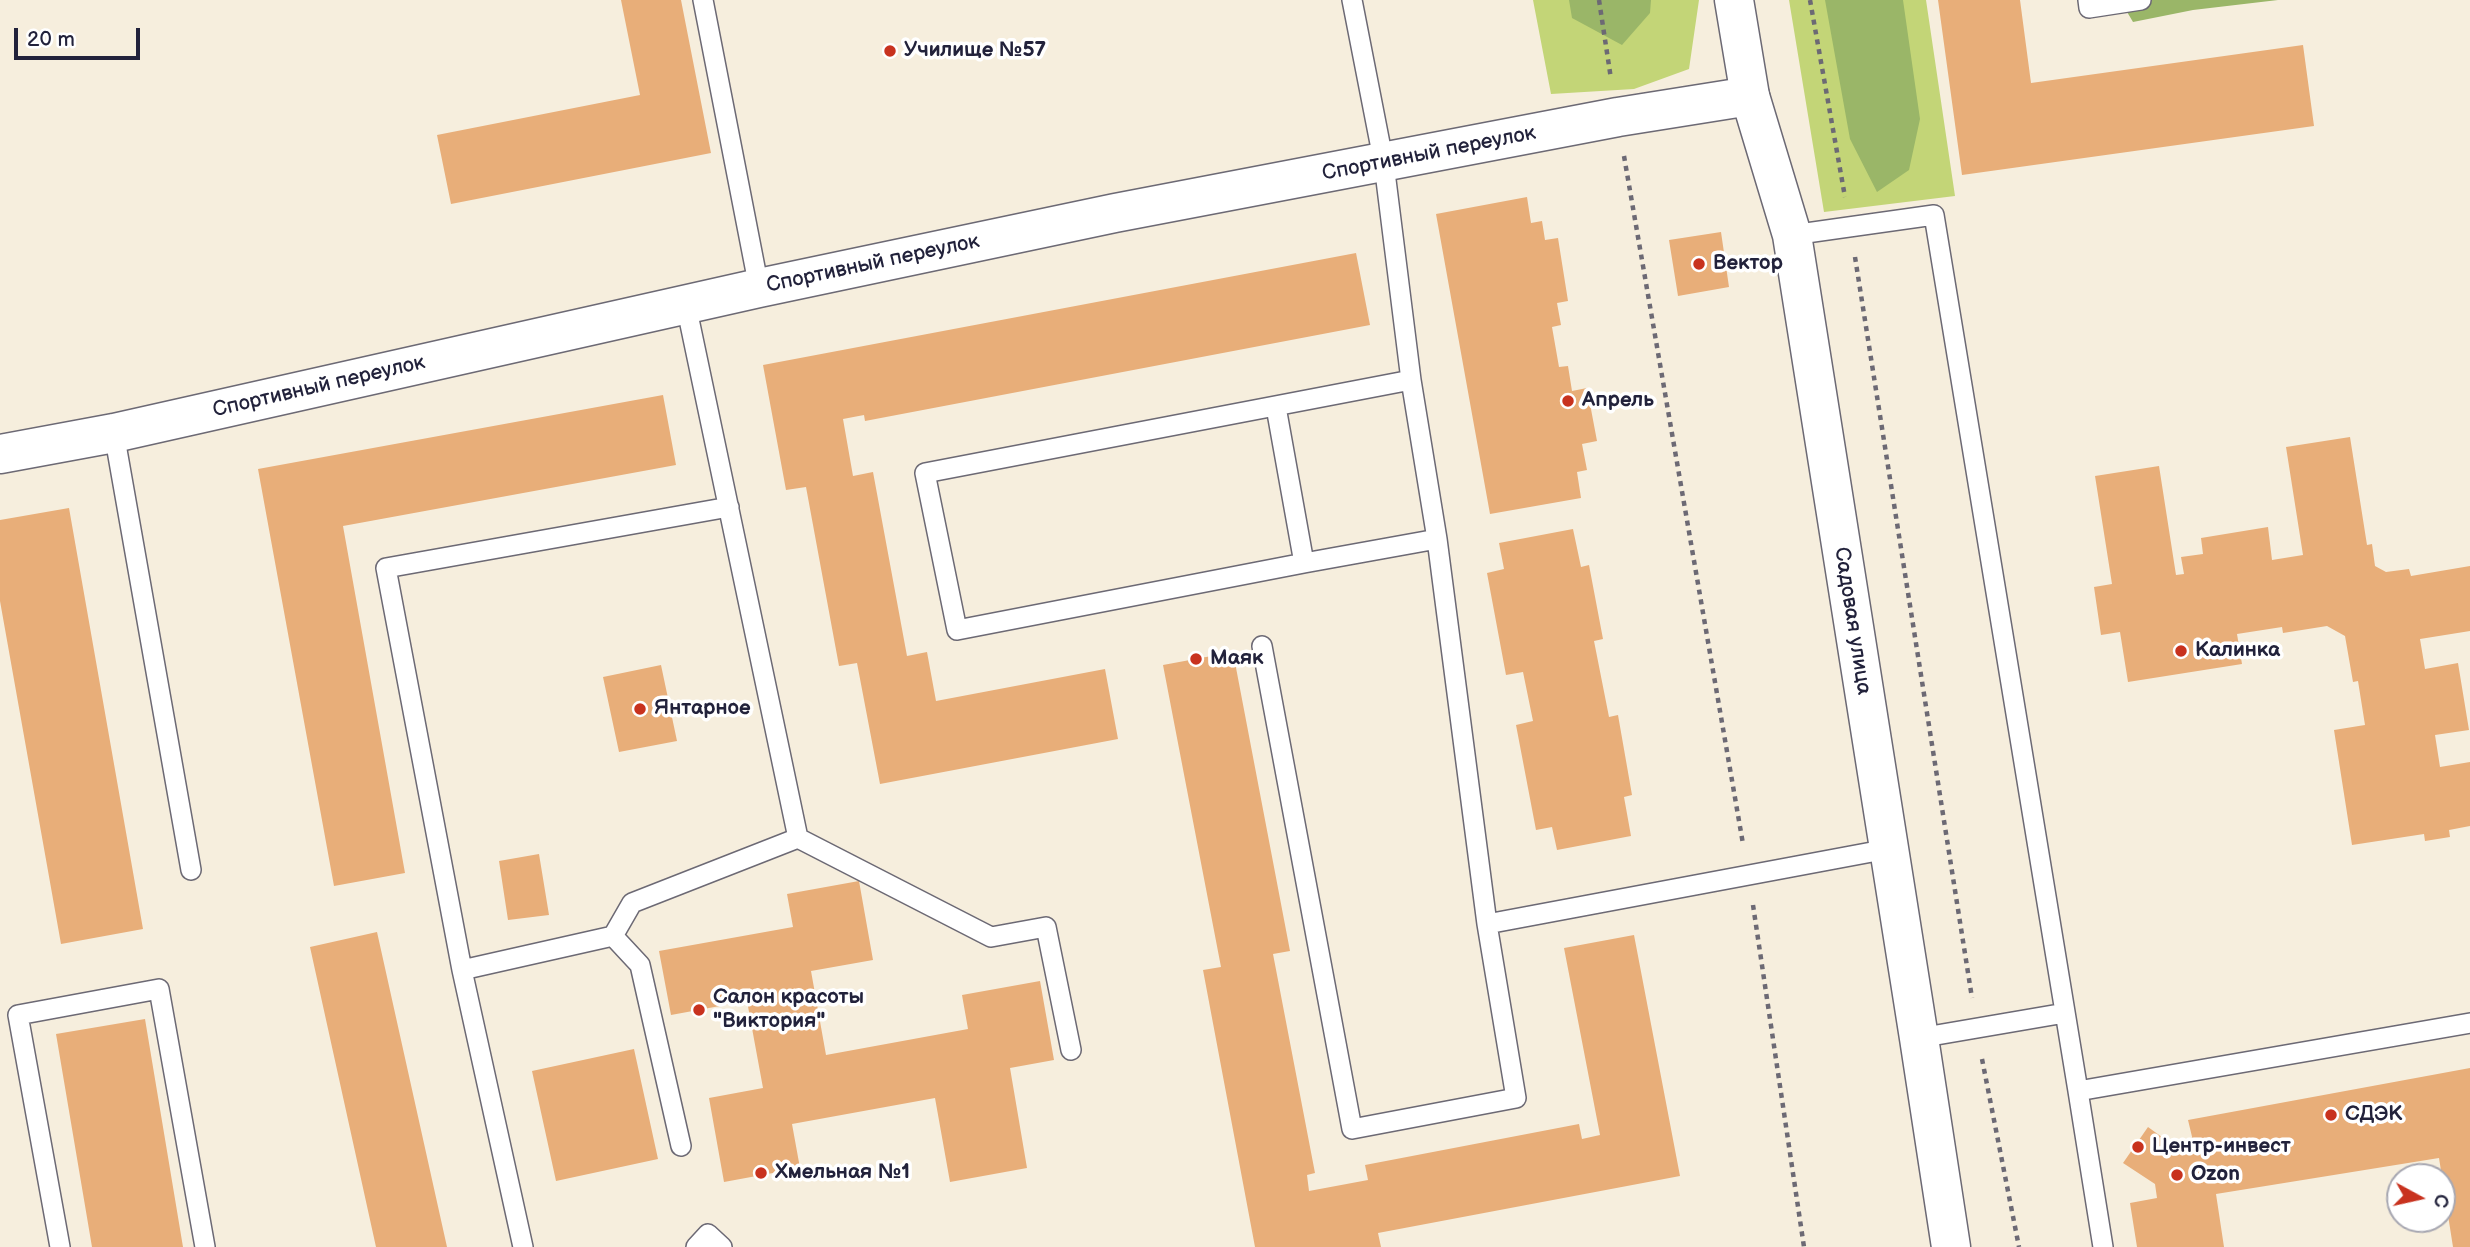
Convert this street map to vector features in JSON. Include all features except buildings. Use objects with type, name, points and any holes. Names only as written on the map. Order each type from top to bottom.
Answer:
[{"type":"street","name":"Садовая улица","points":[[1734,0],[1750,96],[1791,235],[1951,1247]]},
{"type":"street","name":"Спортивный переулок","points":[[0,454],[114,433],[759,288],[1115,213],[1618,117],[1750,96]]},
{"type":"lane","points":[[703,0],[759,288]]},
{"type":"lane","points":[[1262,646],[1352,1129],[1517,1098],[1487,924],[1437,539],[1410,380],[1384,163],[1352,0]]},
{"type":"lane","points":[[2088,0],[2089,8],[2141,0]]},
{"type":"lane","points":[[1791,235],[1934,215],[2103,1247]]},
{"type":"lane","points":[[687,305],[798,838]]},
{"type":"lane","points":[[1410,380],[925,473],[957,629],[1437,539]]},
{"type":"lane","points":[[1276,407],[1304,563]]},
{"type":"lane","points":[[114,433],[191,870]]},
{"type":"lane","points":[[523,1247],[463,970],[386,568],[729,507]]},
{"type":"lane","points":[[463,970],[613,936],[632,903],[798,838],[991,937],[1046,927],[1071,1050]]},
{"type":"lane","points":[[1487,924],[1888,849]]},
{"type":"lane","points":[[613,936],[640,965],[681,1146]]},
{"type":"lane","points":[[61,1247],[18,1015],[159,989],[205,1247]]},
{"type":"lane","points":[[1919,1038],[2065,1013]]},
{"type":"lane","points":[[2078,1091],[2470,1023]]},
{"type":"lane","points":[[695,1247],[708,1234],[722,1247]]},
{"type":"path","points":[[1599,0],[1748,874],[1804,1247]]},
{"type":"path","points":[[1810,0],[1850,227],[1976,1028],[2019,1247]]},
{"type":"green space","points":[[1533,0],[1699,0],[1689,69],[1634,89],[1551,94]]},
{"type":"green space","points":[[1569,0],[1651,0],[1650,13],[1622,45],[1572,18]]},
{"type":"green space","points":[[1789,0],[1926,0],[1955,196],[1824,212]]},
{"type":"green space","points":[[1825,0],[1903,0],[1920,119],[1909,170],[1877,192],[1850,139]]},
{"type":"green space","points":[[2120,0],[2278,0],[2193,10],[2133,22]]},
{"type":"place","name":"Училище №57","points":[[890,51]]},
{"type":"place","name":"Вектор","points":[[1699,264]]},
{"type":"place","name":"Апрель","points":[[1568,401]]},
{"type":"place","name":"Калинка","points":[[2181,651]]},
{"type":"place","name":"Маяк","points":[[1196,659]]},
{"type":"place","name":"Янтарное","points":[[640,709]]},
{"type":"place","name":"Салон красоты \"Виктория\"","points":[[699,1010]]},
{"type":"place","name":"СДЭК","points":[[2331,1115]]},
{"type":"place","name":"Центр-инвест","points":[[2138,1147]]},
{"type":"place","name":"Хмельная №1","points":[[761,1173]]},
{"type":"place","name":"Ozon","points":[[2177,1175]]}]
